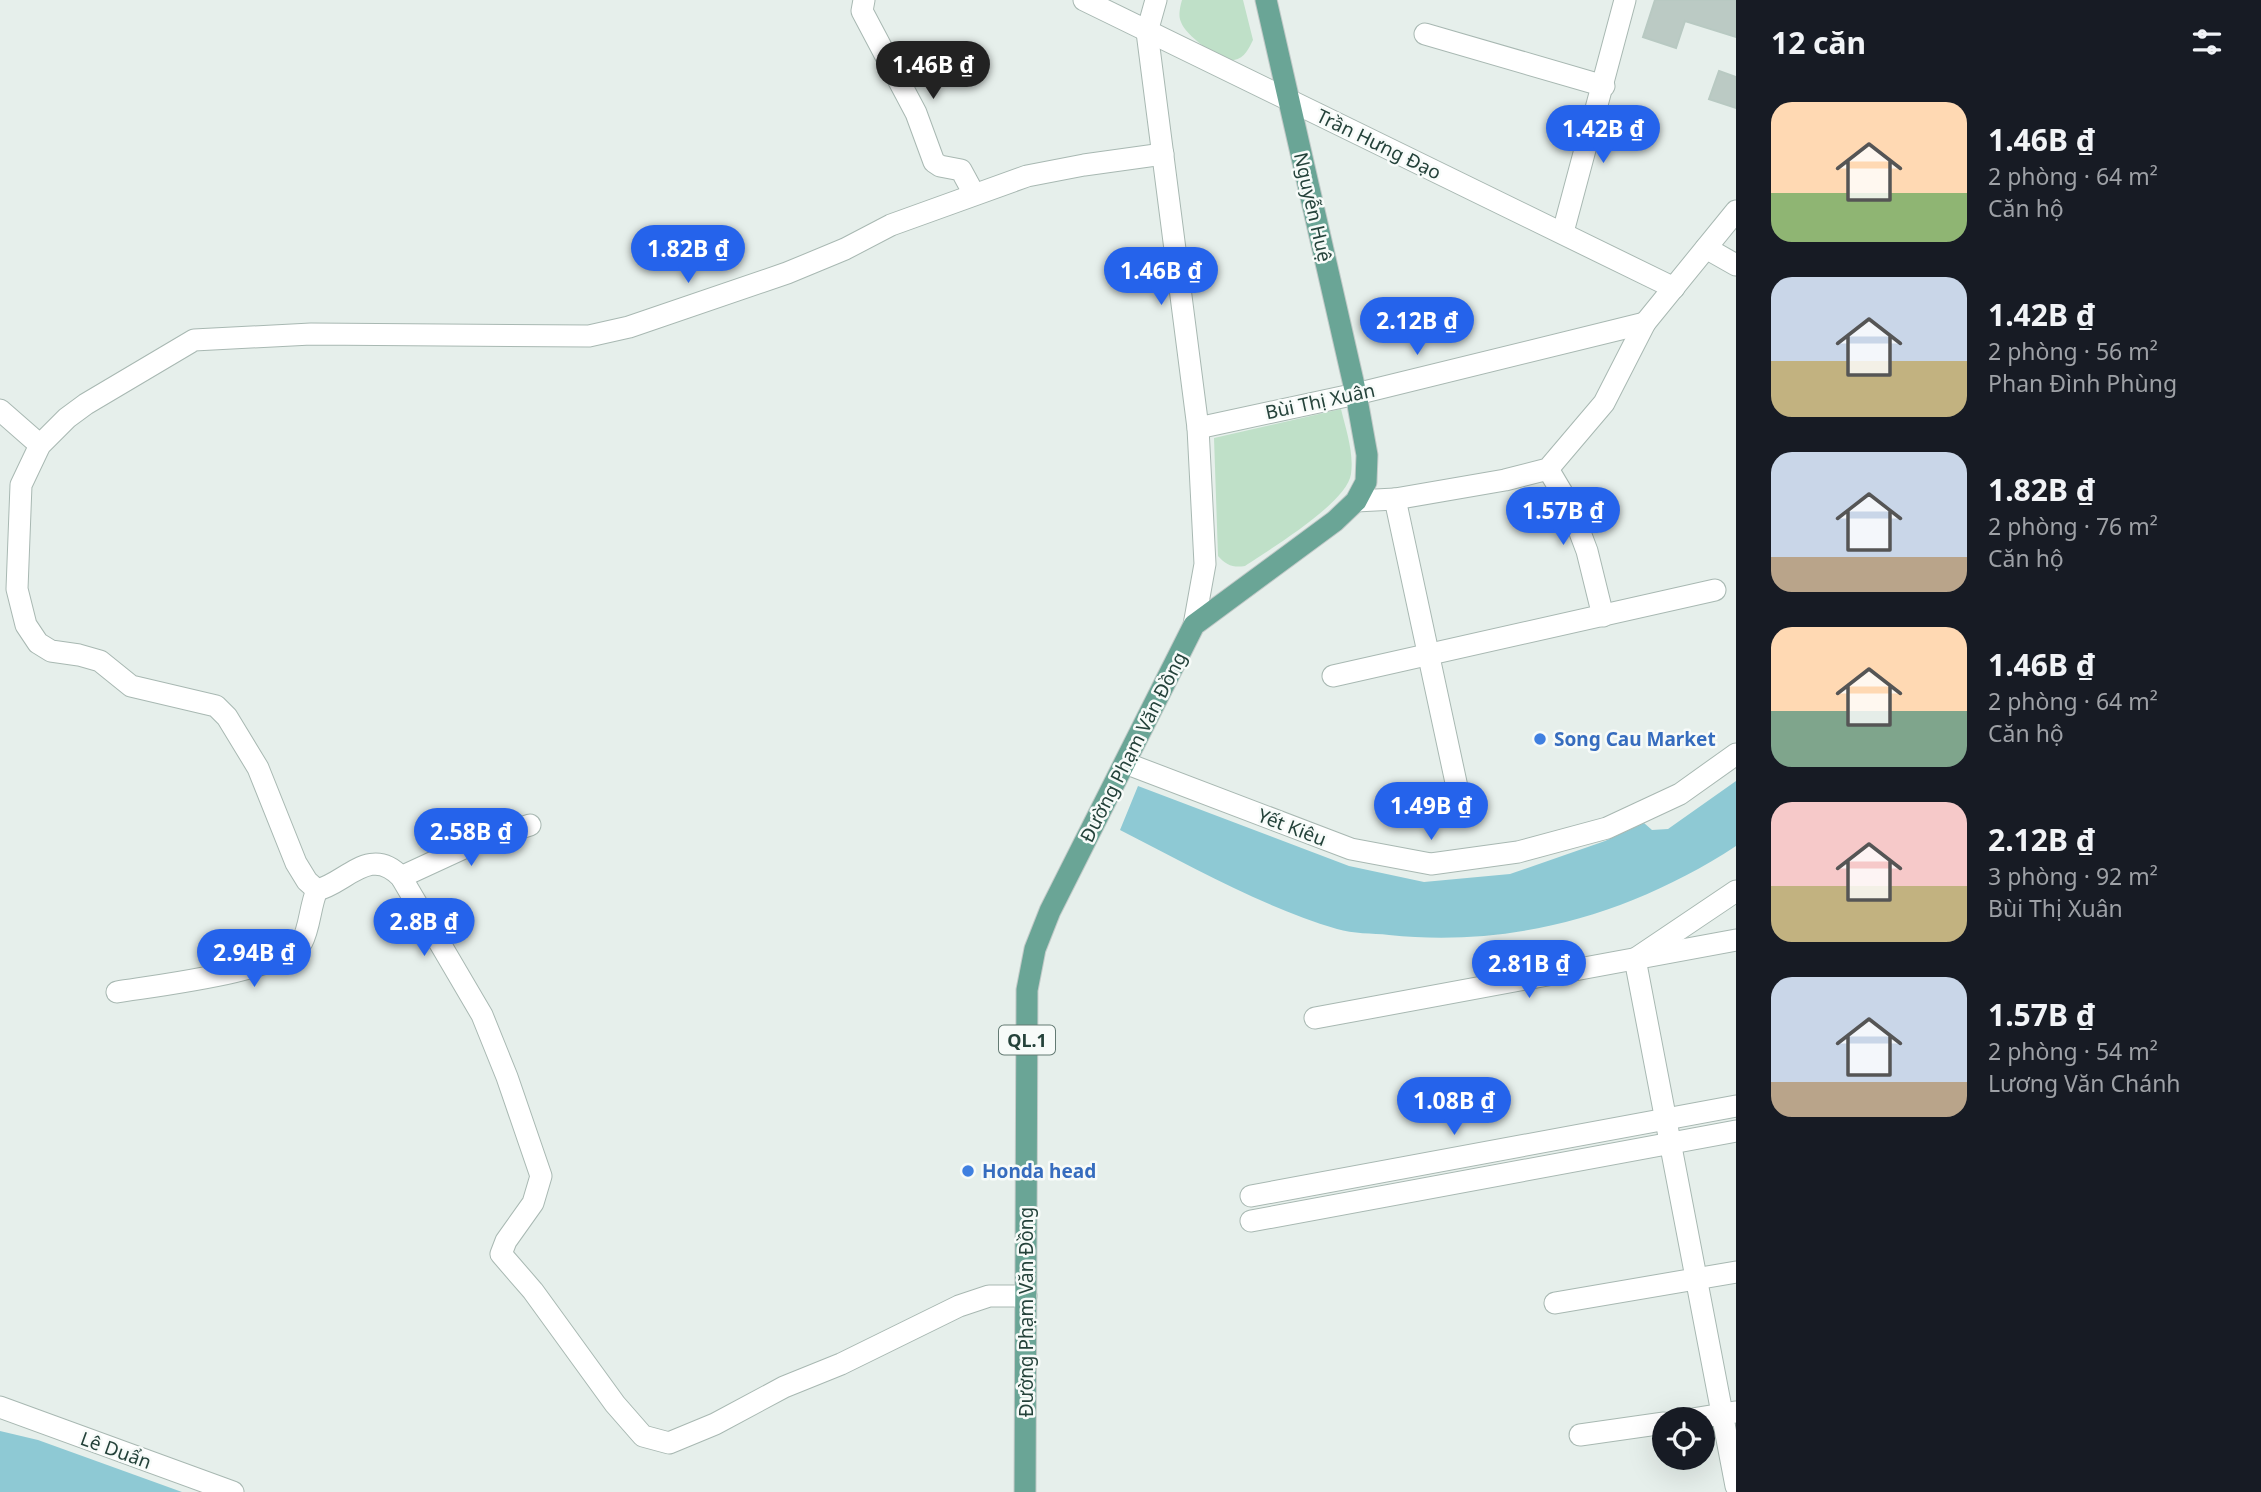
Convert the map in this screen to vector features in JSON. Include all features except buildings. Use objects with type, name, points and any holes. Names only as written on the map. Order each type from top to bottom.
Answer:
[{"type":"main road","name":"Nguyễn Huệ","points":[[1194,625],[1335,521],[1356,501],[1366,482],[1367,455],[1356,394],[1266,0]]},
{"type":"main road","name":"Đường Phạm Văn Đồng","points":[[1025,1492],[1027,990],[1035,949],[1050,911],[1194,625]]},
{"type":"street","points":[[864,0],[862,12],[916,113],[934,162],[940,166],[961,170],[974,194]]},
{"type":"street","name":"Trần Hưng Đạo","points":[[1084,0],[1674,288]]},
{"type":"street","name":"Đường Phạm Văn Đồng","points":[[1156,0],[1147,32],[1198,428],[1205,564],[1194,625]]},
{"type":"street","points":[[1563,232],[1625,0]]},
{"type":"street","points":[[1425,34],[1604,86]]},
{"type":"street","points":[[317,890],[307,881],[296,863],[258,768],[228,717],[216,706],[131,687],[100,661],[79,654],[51,651],[38,643],[26,625],[17,589],[21,485],[40,445],[66,418],[194,341],[312,334],[589,336],[629,327],[788,273],[845,249],[891,225],[1027,176],[1084,165],[1163,155]]},
{"type":"street","points":[[1356,501],[1395,499],[1506,480],[1548,469],[1604,403],[1645,323],[1736,211]]},
{"type":"street","points":[[1706,248],[1736,265]]},
{"type":"street","name":"Bùi Thị Xuân","points":[[1198,428],[1356,394],[1645,323]]},
{"type":"street","points":[[0,410],[40,445]]},
{"type":"street","points":[[1548,469],[1570,506],[1587,551],[1603,616]]},
{"type":"street","points":[[1395,499],[1462,815]]},
{"type":"street","points":[[1333,676],[1715,590]]},
{"type":"street","name":"Yết Kiêu","points":[[1125,763],[1351,849],[1431,864],[1518,852],[1607,828],[1680,794],[1736,754]]},
{"type":"street","points":[[401,877],[502,832],[530,825]]},
{"type":"street","points":[[317,890],[327,888],[357,867],[383,866],[395,870],[401,877],[482,1015],[507,1077],[541,1176],[533,1203],[506,1241],[501,1254],[533,1291],[615,1404],[643,1436],[669,1443],[715,1424],[784,1387],[841,1364],[959,1306],[989,1296],[1026,1296]]},
{"type":"street","points":[[117,992],[246,970],[292,952],[302,942],[317,890]]},
{"type":"street","points":[[1635,959],[1736,891]]},
{"type":"street","points":[[1315,1018],[1736,940]]},
{"type":"street","points":[[1635,959],[1696,1279],[1729,1414],[1736,1486]]},
{"type":"street","points":[[1251,1196],[1736,1106]]},
{"type":"street","points":[[1251,1221],[1736,1132]]},
{"type":"street","points":[[1555,1303],[1736,1272]]},
{"type":"street","name":"Lê Duẩn","points":[[0,1408],[233,1492]]},
{"type":"street","points":[[1580,1435],[1652,1425]]},
{"type":"green space","points":[[1182,0],[1243,0],[1253,40],[1246,52],[1238,59],[1228,59],[1196,40],[1180,20]]},
{"type":"green space","points":[[1341,409],[1351,458],[1351,474],[1346,486],[1306,524],[1245,566],[1233,566],[1224,562],[1218,556],[1214,438]]},
{"type":"water","points":[[1736,781],[1736,846],[1696,870],[1613,907],[1570,921],[1481,936],[1435,938],[1356,933],[1337,929],[1253,897],[1120,830],[1138,786],[1349,866],[1424,882],[1510,874],[1605,841],[1644,823],[1652,830],[1668,829]]},
{"type":"water","points":[[0,1431],[38,1440],[182,1492],[0,1492]]},
{"type":"place","name":"Song Cau Market","points":[[1540,739]]},
{"type":"place","name":"Honda head","points":[[968,1171]]}]
